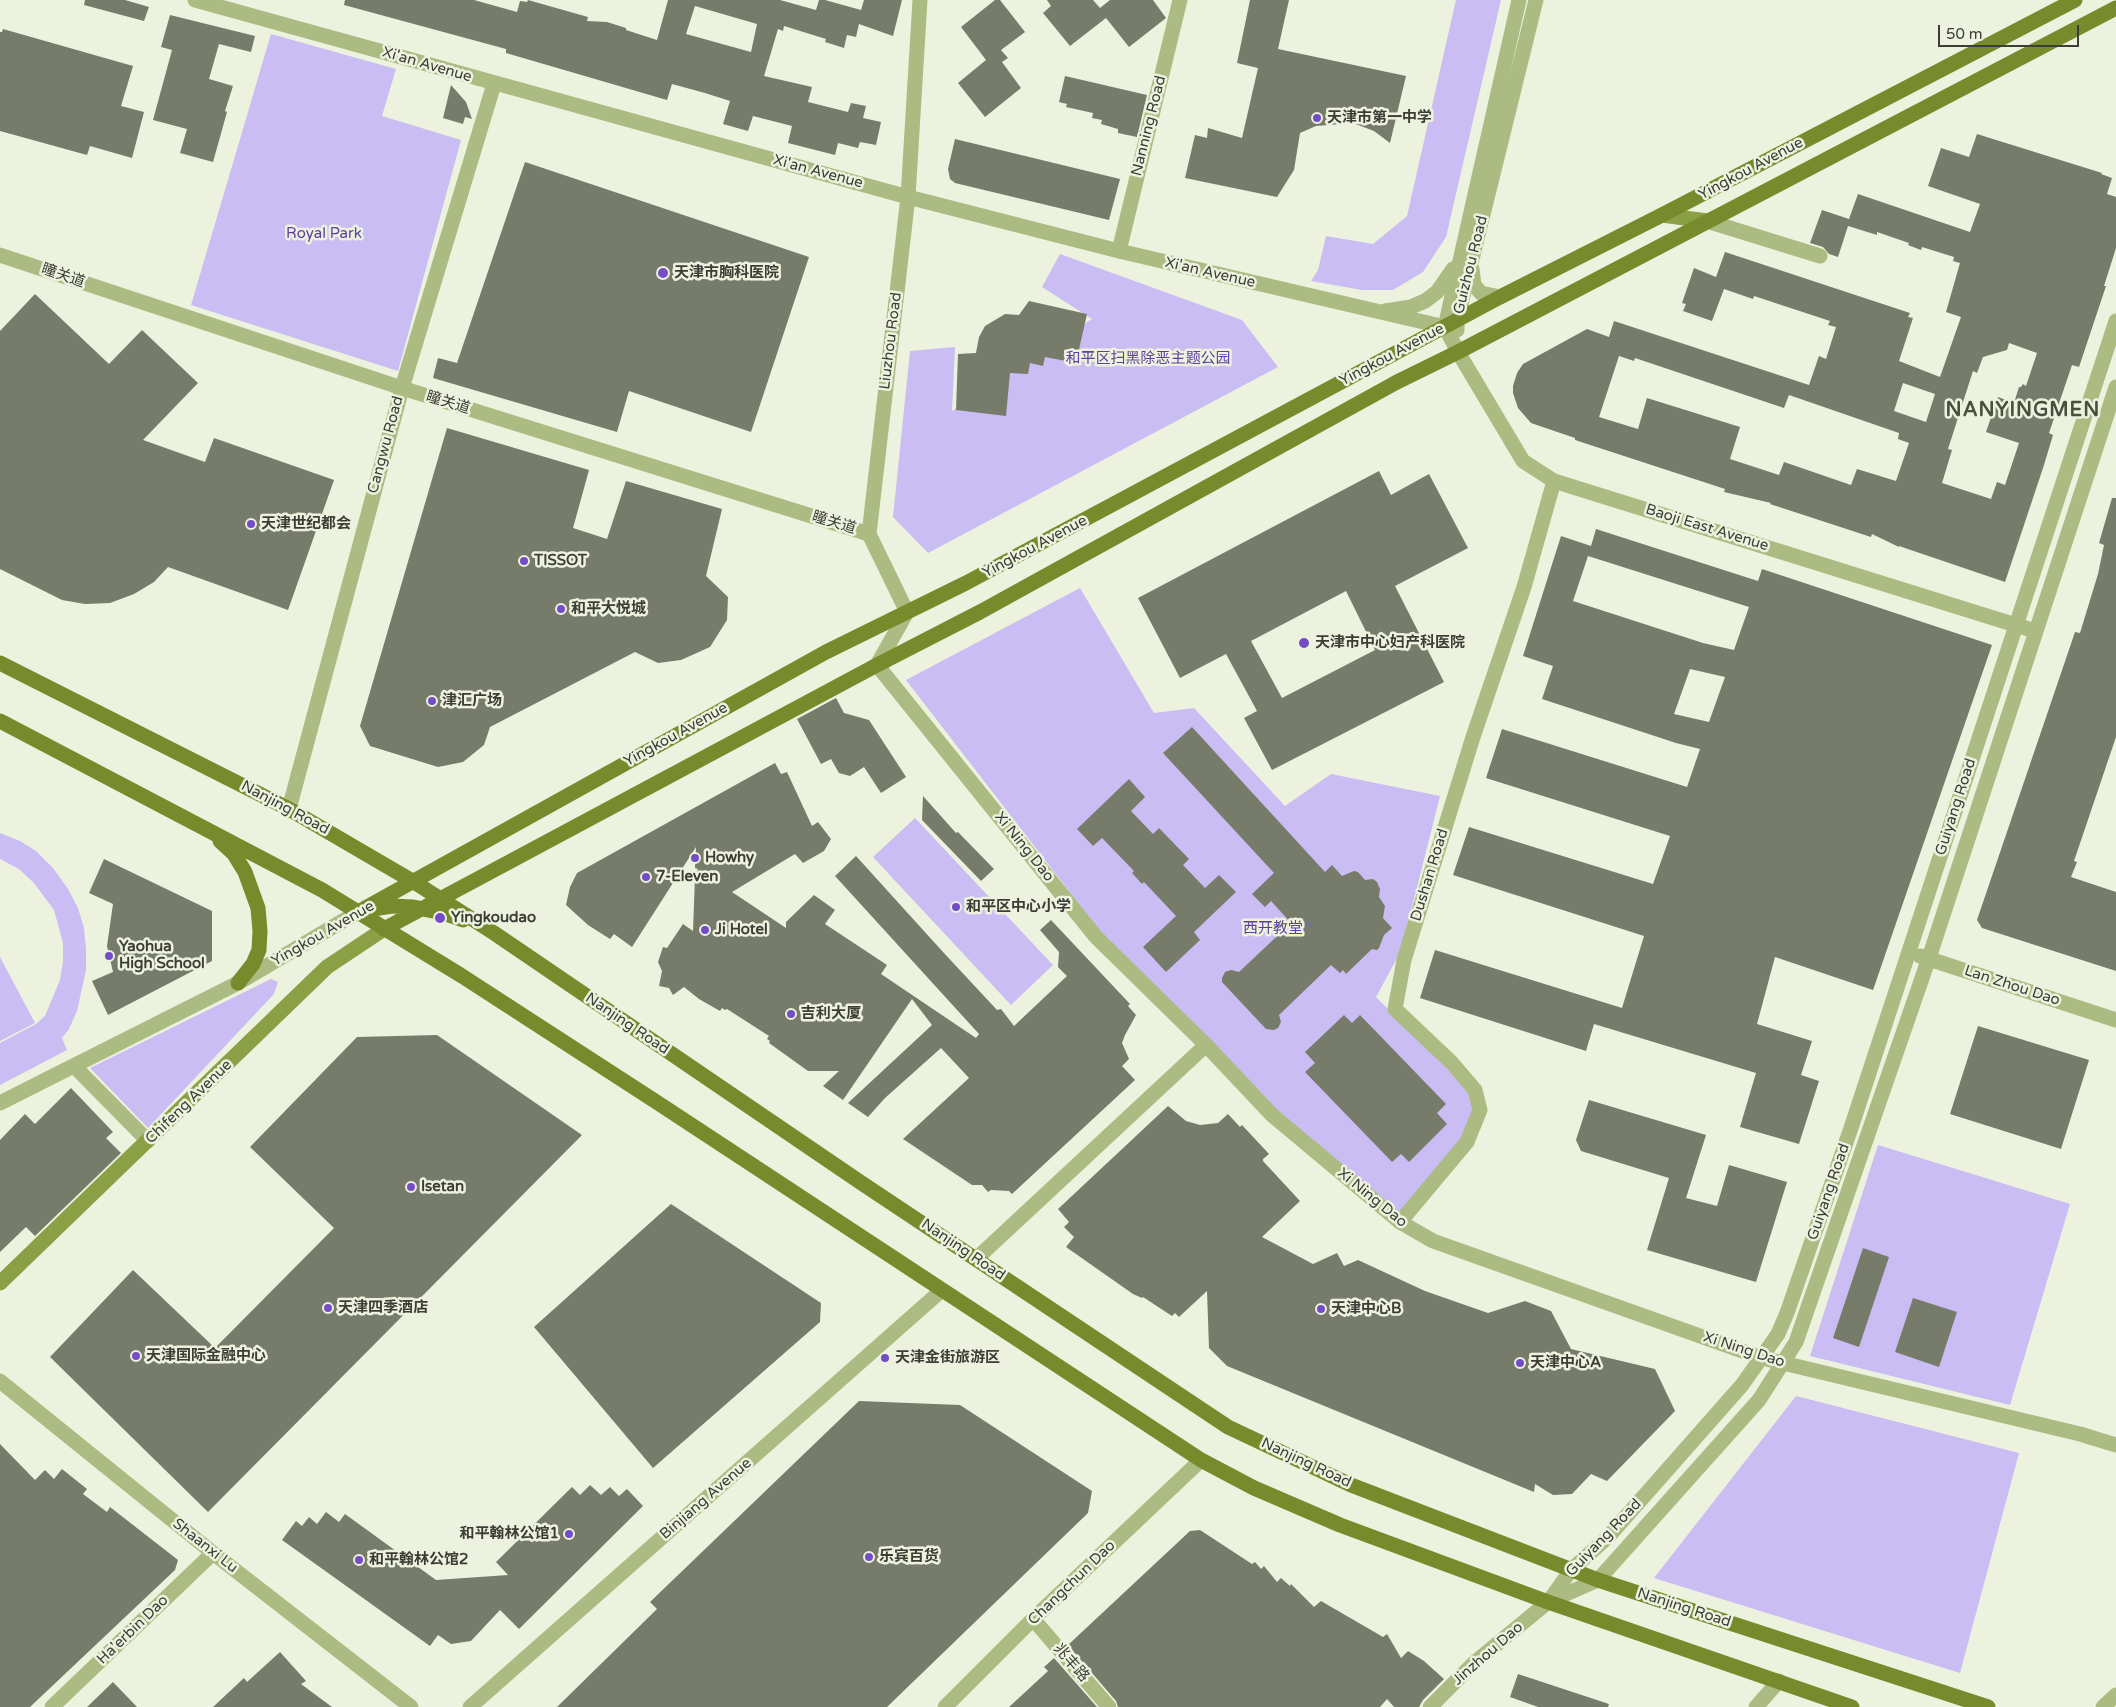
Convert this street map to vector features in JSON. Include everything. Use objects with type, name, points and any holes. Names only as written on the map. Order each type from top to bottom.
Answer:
[{"type":"main road","name":"Yingkou Avenue","points":[[358,912],[826,652],[966,583],[1500,297],[2075,0]]},
{"type":"main road","name":"Yingkou Avenue","points":[[384,929],[877,665],[980,612],[1397,382],[1458,352],[2116,8]]},
{"type":"main road","points":[[1662,215],[1706,221]]},
{"type":"main road","name":"Nanjing Road","points":[[0,663],[289,808],[414,882],[494,933],[1228,1427],[1351,1485],[1598,1580],[1988,1707]]},
{"type":"main road","points":[[0,721],[208,829],[322,890],[358,912],[462,976],[650,1098],[1201,1460],[1254,1488],[1340,1525],[1548,1602],[1852,1707]]},
{"type":"main road","points":[[208,829],[234,854],[251,887],[258,908],[259,950],[253,964],[238,983]]},
{"type":"main road","points":[[358,912],[392,906],[422,909],[456,917],[494,933]]},
{"type":"main road","name":"Chifeng Avenue","points":[[0,1283],[327,967],[384,929]]},
{"type":"street","name":"Xi'an Avenue","points":[[195,0],[908,197],[1119,251],[1377,312],[1451,324]]},
{"type":"street","name":"Liuzhou Road","points":[[869,534],[908,197],[920,0]]},
{"type":"street","name":"Nanning Road","points":[[1119,251],[1180,0]]},
{"type":"street","name":"Guizhou Road","points":[[1458,352],[1451,324],[1520,0]]},
{"type":"street","name":"Guizhou Road","points":[[1466,258],[1536,0]]},
{"type":"street","name":"Cangwu Road","points":[[289,808],[402,388],[494,84]]},
{"type":"street","points":[[1706,221],[1820,256]]},
{"type":"street","name":"瞳关道","points":[[0,255],[402,388],[869,534]]},
{"type":"street","points":[[1466,258],[1474,285],[1480,293],[1500,297]]},
{"type":"street","points":[[1377,312],[1411,307],[1425,301],[1437,292],[1466,258]]},
{"type":"street","name":"Guiyang Road","points":[[1548,1602],[1571,1570],[1608,1536],[1742,1385],[1778,1334],[1852,1125],[2116,321]]},
{"type":"street","name":"Baoji East Avenue","points":[[1458,352],[1523,461],[1554,481],[2035,631]]},
{"type":"street","name":"Guiyang Road","points":[[1548,1602],[1598,1580],[1759,1400],[1784,1364],[1796,1342],[1929,958],[2116,387]]},
{"type":"street","name":"Dushan Road","points":[[1400,1222],[1468,1142],[1480,1110],[1475,1090],[1452,1063],[1395,1010],[1404,960],[1473,737],[1524,587],[1554,481]]},
{"type":"street","points":[[869,534],[907,612],[877,665]]},
{"type":"street","name":"Xi Ning Dao","points":[[877,665],[1096,937],[1206,1045],[1272,1115],[1400,1222],[1433,1241],[1762,1358],[2070,1432],[2116,1445]]},
{"type":"street","name":"Yingkou Avenue","points":[[0,1103],[238,983],[358,912]]},
{"type":"street","name":"Lan Zhou Dao","points":[[1908,952],[2116,1020]]},
{"type":"street","points":[[976,1259],[1206,1045]]},
{"type":"street","points":[[74,1066],[148,1141]]},
{"type":"street","name":"Binjiang Avenue","points":[[470,1707],[942,1290]]},
{"type":"street","name":"Shaanxi Lu","points":[[0,1382],[213,1553],[411,1707]]},
{"type":"street","name":"Changchun Dao","points":[[945,1707],[1033,1620],[1201,1460]]},
{"type":"street","name":"Ha'erbin Dao","points":[[52,1707],[213,1553]]},
{"type":"street","name":"Jinzhou Dao","points":[[1430,1707],[1474,1663],[1548,1602]]},
{"type":"street","name":"兆丰路","points":[[1033,1620],[1109,1707]]},
{"type":"street","points":[[1756,1707],[1779,1681]]},
{"type":"street","points":[[2103,1707],[2116,1695]]},
{"type":"green space","points":[[1456,0],[1501,0],[1446,237],[1423,272],[1393,290],[1362,290],[1311,281],[1318,270],[1326,236],[1373,244],[1407,216]]},
{"type":"green space","name":"Royal Park","points":[[271,34],[396,69],[382,116],[461,140],[398,371],[191,305]]},
{"type":"green space","name":"和平区扫黑除恶主题公园","points":[[1060,254],[1242,320],[1278,367],[928,553],[893,517],[910,351],[955,347],[952,411],[1092,319],[1042,287]]},
{"type":"green space","name":"西开教堂","points":[[1080,588],[1154,713],[1194,708],[1285,806],[1331,774],[1440,796],[1401,951],[1376,997],[1472,1093],[1476,1111],[1464,1141],[1399,1215],[1275,1109],[1102,934],[906,680]]},
{"type":"green space","points":[[915,818],[1053,965],[1011,1005],[873,857]]},
{"type":"green space","points":[[0,833],[20,841],[36,851],[53,868],[68,889],[78,908],[84,928],[86,970],[77,1011],[69,1029],[62,1038],[67,1050],[0,1085],[0,1043],[36,1024],[45,1016],[60,980],[63,962],[63,943],[54,910],[34,883],[19,869],[0,859]]},
{"type":"green space","points":[[0,957],[35,1023],[0,1041]]},
{"type":"green space","points":[[271,979],[278,982],[274,994],[148,1128],[90,1068]]},
{"type":"green space","points":[[1878,1145],[2070,1204],[2010,1405],[1810,1356]]},
{"type":"green space","points":[[1796,1396],[2019,1453],[1960,1673],[1654,1578]]},
{"type":"building","points":[[85,0],[125,0],[149,7],[144,21],[84,5]]},
{"type":"building","points":[[345,0],[474,0],[517,12],[520,1],[527,2],[528,0],[588,17],[587,21],[607,22],[657,40],[668,0],[780,0],[816,10],[819,0],[825,0],[861,10],[864,0],[902,0],[893,36],[859,24],[856,37],[847,35],[844,48],[825,42],[826,39],[784,26],[783,31],[778,29],[764,76],[812,87],[808,102],[848,112],[851,103],[866,106],[863,118],[881,122],[876,145],[860,142],[858,148],[838,143],[835,155],[788,143],[792,126],[753,116],[748,131],[723,124],[730,101],[705,93],[672,84],[667,100],[506,53],[506,49],[344,5]],"holes":[[[695,6],[757,24],[751,52],[686,34]]]},
{"type":"building","points":[[995,0],[1000,0],[1025,32],[1001,50],[1008,58],[1002,62],[1021,88],[985,117],[958,83],[986,60],[961,27]]},
{"type":"building","points":[[1047,0],[1093,0],[1100,8],[1110,0],[1153,0],[1166,18],[1129,47],[1106,18],[1070,46],[1043,13],[1051,6]]},
{"type":"building","points":[[1250,0],[1289,0],[1278,49],[1406,76],[1390,143],[1374,131],[1353,123],[1316,126],[1300,133],[1294,170],[1277,197],[1185,178],[1195,135],[1207,138],[1208,128],[1242,138],[1258,68],[1237,63]]},
{"type":"building","points":[[170,15],[255,36],[251,52],[219,44],[209,79],[233,86],[213,162],[180,153],[187,129],[153,120],[172,50],[161,47]]},
{"type":"building","points":[[3,29],[133,66],[121,106],[144,112],[132,158],[90,146],[87,155],[0,131],[0,32]]},
{"type":"building","points":[[1065,76],[1147,95],[1137,137],[1118,133],[1118,129],[1101,124],[1102,120],[1092,118],[1093,113],[1066,107],[1067,104],[1059,102]]},
{"type":"building","points":[[451,85],[466,102],[472,119],[465,117],[463,124],[443,118]]},
{"type":"building","points":[[1977,134],[2102,173],[2112,178],[2107,194],[2116,197],[2116,248],[2104,286],[2106,286],[2079,367],[2072,365],[2049,433],[2053,435],[2044,465],[2005,582],[1899,547],[1872,534],[1871,537],[1771,503],[1724,492],[1725,489],[1575,440],[1575,438],[1531,423],[1518,408],[1513,393],[1513,386],[1517,373],[1523,364],[1587,329],[1609,337],[1614,321],[1809,385],[1819,356],[1826,359],[1836,327],[1828,325],[1830,321],[1754,296],[1753,299],[1724,289],[1712,321],[1683,311],[1686,304],[1682,303],[1694,268],[1716,277],[1725,252],[1910,313],[1908,317],[1913,318],[1899,361],[1940,377],[1961,317],[1946,312],[1960,263],[1953,261],[1954,257],[1922,247],[1921,250],[1908,245],[1909,243],[1877,232],[1877,235],[1848,226],[1838,257],[1829,254],[1823,247],[1810,243],[1822,210],[1849,219],[1858,194],[1970,232],[1980,204],[1928,186],[1941,148],[1969,157]],"holes":[[[2009,343],[2037,353],[2026,386],[2023,384],[2019,387],[2014,403],[1998,397],[1986,432],[2019,443],[2005,485],[1997,482],[1991,499],[1942,483],[1952,450],[1948,449],[1973,371],[1977,373],[1983,357],[2007,350]],[[1619,356],[1634,361],[1635,358],[1784,408],[1789,395],[1899,433],[1898,439],[1909,443],[1896,481],[1857,469],[1851,485],[1784,462],[1779,475],[1730,459],[1740,427],[1647,398],[1638,429],[1599,417]],[[1903,383],[1935,394],[1926,422],[1894,411]]]},
{"type":"building","points":[[955,139],[1120,179],[1109,220],[955,183],[950,179],[948,169]]},
{"type":"building","points":[[525,162],[809,257],[751,432],[629,391],[617,432],[433,378],[438,358],[457,363]]},
{"type":"building","points":[[35,294],[109,364],[142,330],[198,383],[143,440],[205,462],[214,438],[334,480],[288,610],[168,567],[154,582],[134,594],[110,603],[85,604],[62,600],[0,569],[0,331]]},
{"type":"building","points":[[1029,301],[1087,314],[1076,363],[1045,357],[1043,366],[1030,363],[1028,374],[1010,373],[1006,416],[956,410],[958,354],[976,353],[979,337],[985,326],[1005,314],[1019,315]]},
{"type":"building","name":"和平大悦城","points":[[447,428],[589,470],[573,528],[607,539],[626,481],[722,509],[706,576],[728,597],[727,620],[710,647],[681,660],[658,663],[635,652],[490,727],[484,745],[463,762],[438,767],[370,746],[360,726]]},
{"type":"building","points":[[1379,471],[1391,495],[1429,474],[1468,548],[1395,586],[1444,682],[1272,770],[1244,718],[1257,711],[1226,654],[1180,678],[1138,598]],"holes":[[[1346,591],[1375,650],[1282,698],[1251,641]]]},
{"type":"building","points":[[2112,498],[2116,498],[2116,737],[2074,861],[2077,862],[2071,877],[2116,892],[2116,971],[1982,928],[1977,920],[2075,632],[2080,633],[2098,574],[2104,545],[2099,543]]},
{"type":"building","points":[[1596,529],[1758,581],[1762,569],[1992,645],[1873,990],[1775,957],[1757,1024],[1812,1041],[1801,1075],[1819,1081],[1799,1144],[1740,1127],[1756,1073],[1594,1024],[1586,1051],[1420,998],[1435,950],[1622,1008],[1644,936],[1453,875],[1469,827],[1653,884],[1670,836],[1486,778],[1502,729],[1687,787],[1700,749],[1676,743],[1542,699],[1553,666],[1523,656],[1561,536],[1591,546]],"holes":[[[1588,556],[1749,607],[1734,650],[1703,643],[1573,601]],[[1690,669],[1725,677],[1709,722],[1674,714]]]},
{"type":"building","points":[[836,698],[844,713],[869,720],[906,777],[881,793],[864,767],[850,776],[839,773],[831,759],[821,764],[797,719]]},
{"type":"building","points":[[1192,727],[1325,872],[1332,865],[1342,876],[1354,871],[1358,872],[1365,880],[1373,879],[1377,882],[1380,889],[1379,897],[1385,906],[1383,918],[1392,928],[1384,935],[1377,950],[1372,949],[1346,974],[1343,970],[1340,973],[1331,965],[1279,1015],[1281,1022],[1278,1028],[1274,1030],[1266,1029],[1222,982],[1222,978],[1225,972],[1231,970],[1239,972],[1291,923],[1271,901],[1265,907],[1252,894],[1274,873],[1163,753]]},
{"type":"building","points":[[775,763],[781,774],[787,772],[812,826],[818,822],[831,839],[824,851],[803,863],[795,854],[732,892],[786,928],[786,922],[814,895],[835,910],[825,924],[887,965],[881,974],[976,1038],[979,1034],[835,876],[856,856],[997,1010],[1001,1009],[1014,1026],[1067,976],[1058,967],[1059,952],[1040,930],[1051,920],[1130,1004],[1128,1006],[1136,1015],[1122,1043],[1129,1059],[1122,1066],[1135,1080],[1012,1194],[1009,1191],[991,1190],[988,1192],[982,1185],[972,1185],[903,1139],[969,1078],[941,1048],[885,1098],[868,1117],[848,1103],[932,1025],[912,999],[843,1100],[823,1086],[839,1071],[808,1071],[769,1043],[770,1041],[767,1039],[769,1036],[727,1009],[722,1008],[720,1011],[699,999],[684,987],[673,995],[669,988],[659,986],[662,971],[658,962],[663,947],[667,948],[683,924],[693,931],[695,876],[698,869],[695,868],[696,847],[632,947],[614,934],[610,939],[588,925],[566,905],[570,887],[577,873]]},
{"type":"building","points":[[1129,779],[1145,797],[1131,811],[1153,834],[1159,828],[1189,859],[1183,865],[1205,888],[1219,875],[1236,892],[1194,932],[1200,940],[1166,972],[1143,947],[1176,916],[1144,882],[1142,884],[1132,873],[1134,871],[1102,838],[1093,846],[1077,829]]},
{"type":"building","points":[[923,796],[956,833],[958,832],[994,869],[981,881],[922,820]]},
{"type":"building","points":[[104,859],[212,911],[212,961],[108,1015],[92,981],[113,972],[107,946],[113,904],[89,893]]},
{"type":"building","points":[[1344,1015],[1352,1023],[1360,1015],[1446,1104],[1437,1113],[1447,1124],[1409,1162],[1401,1154],[1392,1162],[1305,1072],[1315,1063],[1305,1052]]},
{"type":"building","points":[[1978,1026],[2089,1060],[2061,1149],[1950,1114]]},
{"type":"building","points":[[437,1035],[582,1135],[208,1512],[50,1357],[133,1270],[215,1348],[334,1228],[250,1147],[357,1037]]},
{"type":"building","points":[[71,1088],[113,1132],[106,1138],[121,1153],[35,1236],[26,1227],[0,1252],[0,1140],[25,1114],[35,1124]]},
{"type":"building","points":[[1589,1100],[1706,1135],[1686,1198],[1717,1206],[1729,1165],[1787,1182],[1756,1282],[1647,1250],[1669,1178],[1581,1151],[1576,1140]]},
{"type":"building","points":[[1168,1106],[1186,1121],[1200,1125],[1218,1123],[1228,1114],[1240,1127],[1242,1125],[1269,1154],[1263,1161],[1300,1201],[1262,1237],[1313,1264],[1337,1253],[1344,1266],[1358,1260],[1425,1291],[1488,1313],[1525,1301],[1551,1311],[1571,1349],[1655,1369],[1675,1411],[1607,1481],[1591,1474],[1572,1494],[1553,1495],[1535,1484],[1534,1492],[1227,1366],[1209,1348],[1207,1291],[1179,1317],[1175,1313],[1172,1316],[1143,1297],[1133,1294],[1066,1247],[1074,1237],[1064,1227],[1069,1222],[1058,1209]]},
{"type":"building","points":[[671,1204],[821,1303],[820,1322],[653,1468],[534,1327]]},
{"type":"building","points":[[1863,1248],[1889,1257],[1859,1347],[1833,1338]]},
{"type":"building","points":[[1913,1298],[1957,1312],[1939,1367],[1895,1352]]},
{"type":"building","name":"乐宾百货","points":[[859,1401],[960,1405],[1092,1491],[1088,1513],[887,1707],[557,1707],[657,1609],[650,1602]]},
{"type":"building","points":[[0,1444],[35,1480],[45,1470],[54,1479],[62,1469],[87,1489],[83,1494],[107,1512],[110,1507],[178,1560],[175,1570],[30,1707],[0,1707]]},
{"type":"building","points":[[590,1485],[601,1495],[610,1487],[619,1496],[627,1489],[643,1506],[519,1629],[500,1610],[471,1641],[451,1644],[438,1635],[430,1646],[282,1540],[296,1521],[302,1526],[309,1517],[317,1524],[326,1512],[339,1522],[345,1514],[436,1580],[508,1575],[496,1562],[572,1487],[580,1495]]},
{"type":"building","points":[[1200,1530],[1252,1564],[1255,1562],[1261,1569],[1264,1566],[1277,1582],[1281,1578],[1290,1586],[1291,1584],[1314,1607],[1321,1601],[1383,1637],[1387,1634],[1401,1658],[1408,1651],[1424,1661],[1444,1679],[1423,1700],[1419,1707],[1394,1707],[1387,1699],[1380,1707],[1118,1707],[1116,1701],[1068,1645],[1190,1531]]},
{"type":"building","points":[[280,1652],[306,1681],[301,1684],[332,1707],[213,1707],[244,1678],[247,1682]]},
{"type":"building","points":[[1054,1658],[1097,1707],[1009,1707],[1048,1671],[1044,1667]]},
{"type":"building","points":[[1518,1674],[1609,1704],[1608,1707],[1538,1707],[1510,1697]]},
{"type":"building","points":[[113,1682],[137,1707],[87,1707]]},
{"type":"place","name":"天津市第一中学","points":[[1317,118]]},
{"type":"place","name":"天津市胸科医院","points":[[663,273]]},
{"type":"place","name":"天津世纪都会","points":[[251,524]]},
{"type":"place","name":"TISSOT","points":[[524,561]]},
{"type":"place","name":"和平大悦城","points":[[561,609]]},
{"type":"place","name":"天津市中心妇产科医院","points":[[1304,643]]},
{"type":"place","name":"津汇广场","points":[[432,701]]},
{"type":"place","name":"Howhy","points":[[695,858]]},
{"type":"place","name":"7-Eleven","points":[[646,877]]},
{"type":"place","name":"和平区中心小学","points":[[956,907]]},
{"type":"place","name":"Yingkoudao","points":[[440,918]]},
{"type":"place","name":"Ji Hotel","points":[[705,930]]},
{"type":"place","name":"Yaohua High School","points":[[109,956]]},
{"type":"place","name":"吉利大厦","points":[[791,1014]]},
{"type":"place","name":"Isetan","points":[[411,1187]]},
{"type":"place","name":"天津四季酒店","points":[[328,1308]]},
{"type":"place","name":"天津中心B","points":[[1321,1309]]},
{"type":"place","name":"天津国际金融中心","points":[[136,1356]]},
{"type":"place","name":"天津金街旅游区","points":[[885,1358]]},
{"type":"place","name":"天津中心A","points":[[1520,1363]]},
{"type":"place","name":"和平翰林公馆1","points":[[569,1534]]},
{"type":"place","name":"乐宾百货","points":[[869,1557]]},
{"type":"place","name":"和平翰林公馆2","points":[[359,1560]]},
{"type":"district","name":"NANYINGMEN","points":[[2023,411]]}]
